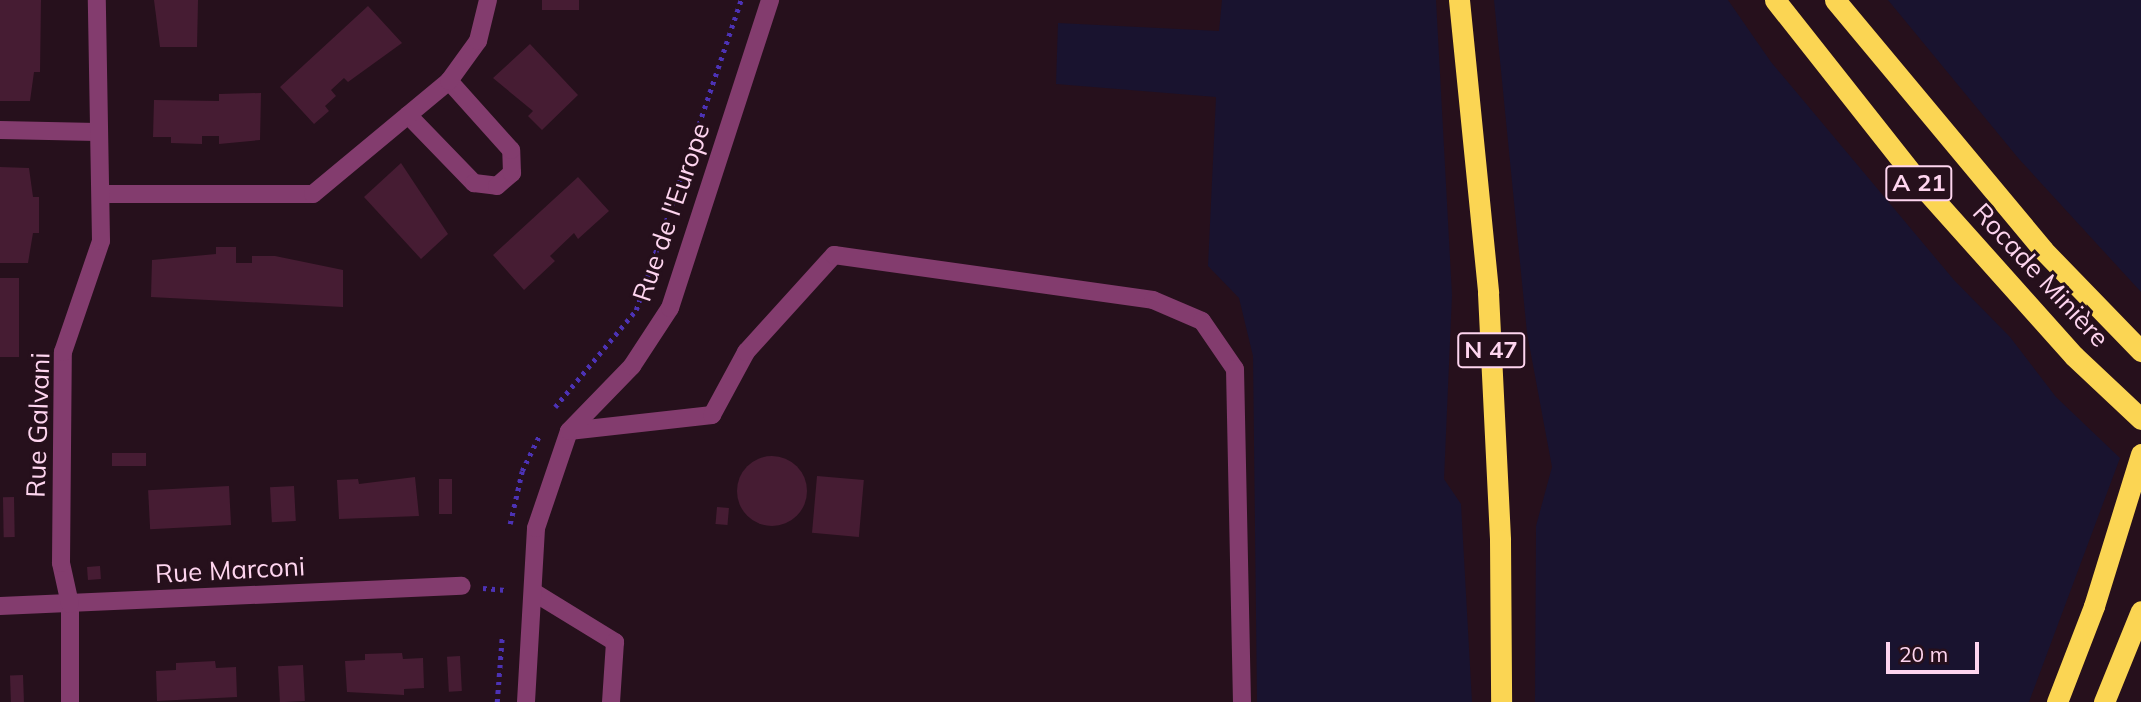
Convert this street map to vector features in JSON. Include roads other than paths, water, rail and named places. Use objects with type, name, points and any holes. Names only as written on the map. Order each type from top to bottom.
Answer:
[{"type":"highway","name":"N 47","points":[[1459,0],[1488,293],[1500,540],[1501,702]]},
{"type":"highway","name":"Rocade Minière","points":[[1775,0],[1922,186],[2074,356],[2141,419]]},
{"type":"highway","name":"Rocade Minière","points":[[1835,0],[1963,158],[2086,296],[2141,351]]},
{"type":"highway","points":[[2057,702],[2094,606],[2141,454]]},
{"type":"highway","points":[[2104,702],[2141,611]]},
{"type":"street","name":"Rue Galvani","points":[[70,702],[70,604],[61,563],[63,352],[101,241],[104,194],[97,132],[97,0]]},
{"type":"street","points":[[104,194],[313,194],[449,81],[478,41],[488,0]]},
{"type":"street","name":"Rue de l'Europe","points":[[526,702],[536,528],[569,431],[632,366],[670,308],[770,0]]},
{"type":"street","points":[[408,115],[474,183],[497,186],[512,173],[511,150],[449,81]]},
{"type":"street","points":[[0,130],[97,132]]},
{"type":"street","points":[[569,431],[712,415],[746,352],[834,255],[1153,300],[1202,321],[1235,369],[1242,702]]},
{"type":"street","name":"Rue Marconi","points":[[0,606],[462,586]]},
{"type":"street","points":[[534,593],[615,642],[611,702]]}]
